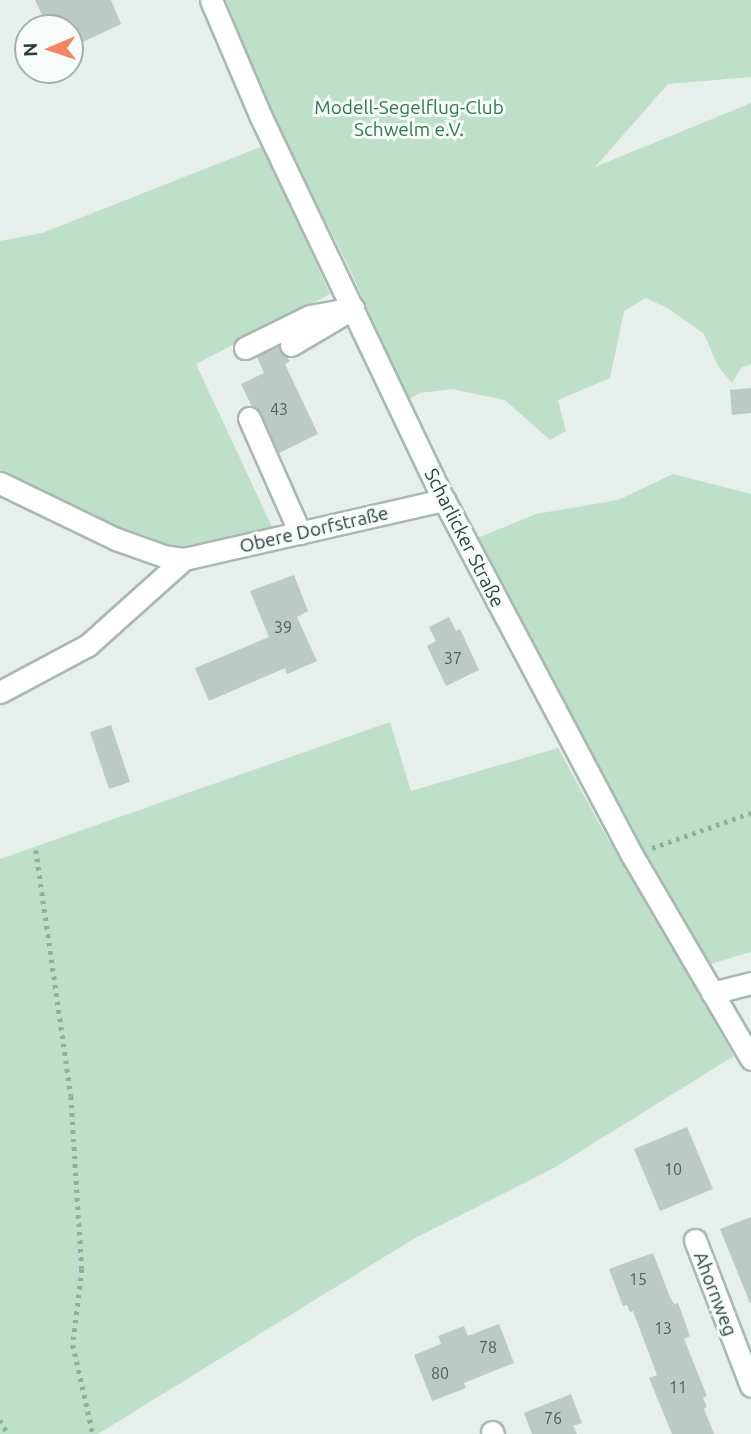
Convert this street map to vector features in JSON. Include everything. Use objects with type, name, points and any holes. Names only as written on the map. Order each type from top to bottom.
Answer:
[{"type":"street","name":"Scharlicker Straße","points":[[211,0],[260,115],[444,500],[533,674],[632,855],[751,1059]]},
{"type":"street","points":[[291,345],[353,309]]},
{"type":"street","points":[[245,348],[310,316],[353,309]]},
{"type":"street","points":[[249,418],[300,533]]},
{"type":"street","name":"Obere Dorfstraße","points":[[0,483],[116,539],[164,556],[184,559],[444,500]]},
{"type":"street","name":"Obere Dorfstraße","points":[[0,692],[88,645],[184,559]]},
{"type":"street","points":[[712,993],[751,983]]},
{"type":"street","name":"Ahornweg","points":[[695,1240],[751,1386]]},
{"type":"path","points":[[632,855],[751,814]]},
{"type":"path","points":[[36,850],[71,1096],[82,1269],[72,1345],[93,1434]]},
{"type":"path","points":[[0,1420],[8,1434]]},
{"type":"green space","name":"Modell-Segelflug-Club Schwelm e.V.","points":[[226,0],[751,0],[751,77],[668,84],[595,167],[751,103],[751,364],[741,368],[732,383],[718,366],[704,334],[669,309],[646,298],[624,311],[610,378],[558,400],[566,431],[550,440],[505,400],[452,389],[420,393],[407,400],[352,274],[266,100]]},
{"type":"green space","points":[[263,146],[330,294],[196,364],[273,529],[184,550],[153,546],[0,475],[0,241],[42,233]]},
{"type":"green space","points":[[673,474],[751,494],[751,952],[686,971],[734,1056],[552,1169],[415,1238],[98,1434],[0,1434],[0,859],[390,722],[411,791],[558,748],[610,843],[632,836],[475,539],[536,514],[618,500]]},
{"type":"building","points":[[35,0],[111,0],[121,24],[84,41],[84,14],[42,14]]},
{"type":"building","points":[[278,346],[290,361],[285,364],[318,434],[279,453],[261,413],[251,405],[241,384],[264,373],[257,357]]},
{"type":"building","points":[[751,388],[751,413],[732,415],[730,390]]},
{"type":"building","points":[[294,575],[308,611],[297,617],[317,661],[287,674],[285,668],[209,701],[195,668],[269,637],[250,591]]},
{"type":"building","points":[[449,617],[456,631],[460,629],[479,670],[446,686],[427,646],[436,641],[429,627]]},
{"type":"building","points":[[111,725],[130,782],[109,789],[90,732]]},
{"type":"building","points":[[687,1127],[713,1189],[660,1211],[634,1149]]},
{"type":"building","points":[[751,1217],[751,1303],[750,1303],[720,1229]]},
{"type":"building","points":[[653,1253],[670,1297],[674,1304],[678,1303],[690,1336],[684,1339],[707,1396],[703,1398],[707,1407],[704,1409],[714,1434],[672,1434],[649,1378],[657,1375],[633,1311],[630,1312],[627,1305],[623,1306],[609,1269]]},
{"type":"building","points":[[499,1324],[514,1363],[464,1383],[466,1388],[432,1401],[414,1355],[441,1344],[438,1336],[464,1326],[468,1336]]},
{"type":"building","points":[[571,1394],[582,1423],[573,1426],[577,1434],[532,1434],[524,1413]]}]
